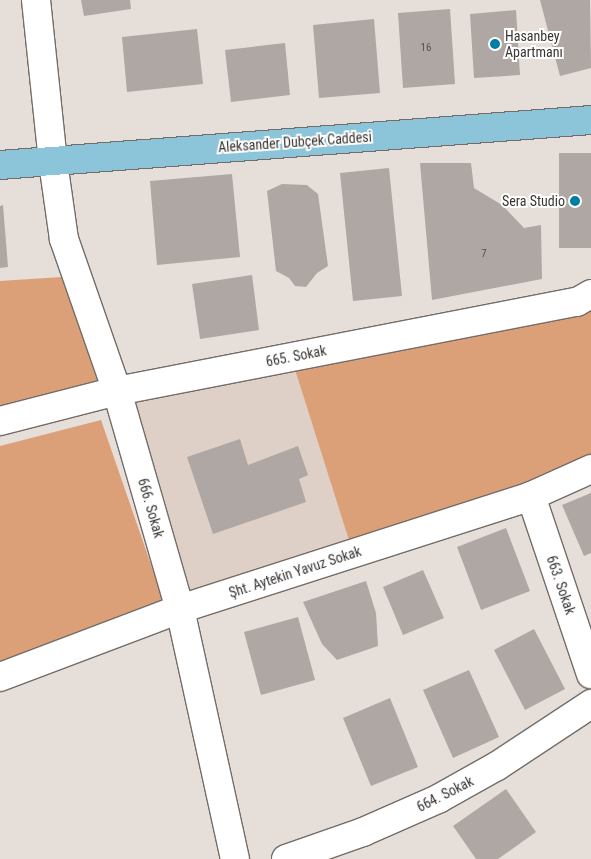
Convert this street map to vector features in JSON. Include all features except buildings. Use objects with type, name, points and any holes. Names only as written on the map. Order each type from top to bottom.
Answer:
[{"type":"main road","name":"Aleksander Dubçek Caddesi","points":[[0,165],[591,120]]},
{"type":"street","name":"666. Sokak","points":[[36,0],[53,162],[64,239],[117,390],[180,609],[235,859]]},
{"type":"street","name":"665. Sokak","points":[[0,421],[117,390],[577,302],[591,294]]},
{"type":"street","name":"Şht. Aytekin Yavuz Sokak","points":[[0,677],[180,609],[531,496],[591,469]]},
{"type":"street","name":"663. Sokak","points":[[531,496],[591,674]]},
{"type":"street","name":"664. Sokak","points":[[286,859],[363,832],[438,799],[497,766],[591,704]]},
{"type":"shaded area","points":[[77,276],[117,391],[0,421],[0,281]]},
{"type":"shaded area","points":[[591,294],[591,469],[353,553],[291,357]]},
{"type":"shaded area","points":[[291,357],[353,553],[180,609],[117,391]]},
{"type":"shaded area","points":[[101,420],[168,614],[0,678],[0,446]]},
{"type":"place","name":"Hasanbey Apartmanı","points":[[495,44]]},
{"type":"place","name":"Sera Studio","points":[[575,201]]}]
